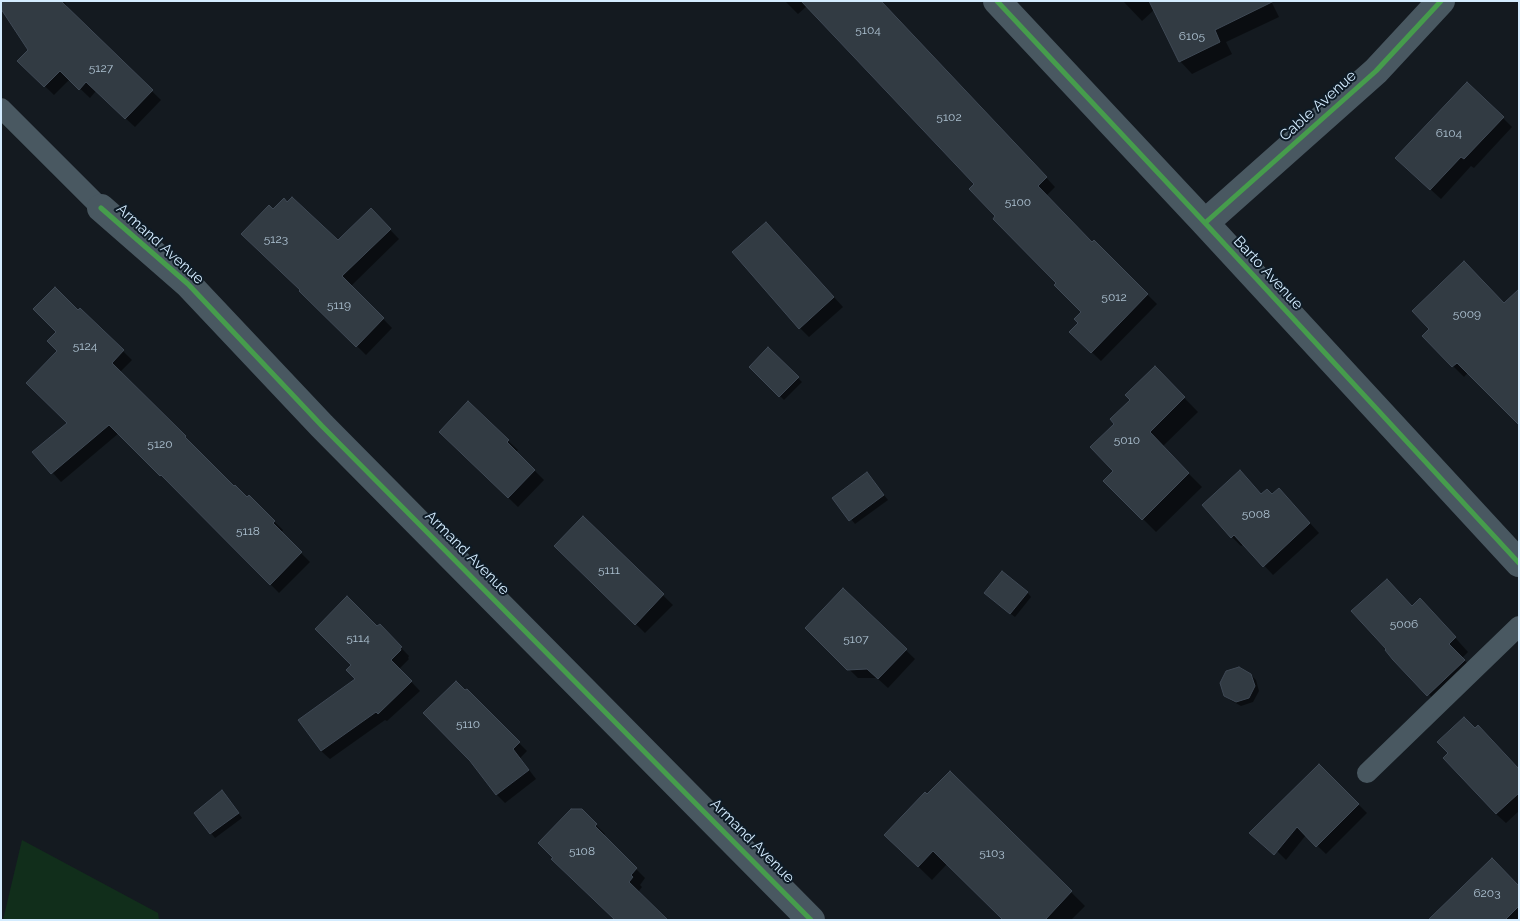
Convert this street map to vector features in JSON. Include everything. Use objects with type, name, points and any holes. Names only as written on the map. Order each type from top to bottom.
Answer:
[{"type":"street","name":"Barto Avenue","points":[[997,1],[1519,563]]},
{"type":"street","name":"Cable Avenue","points":[[1205,223],[1376,71],[1441,1]]},
{"type":"street","name":"Armand Avenue","points":[[101,208],[188,284],[322,426],[811,920]]},
{"type":"lane","points":[[1,108],[101,208]]},
{"type":"lane","points":[[1367,773],[1519,626]]},
{"type":"green space","points":[[22,840],[158,913],[159,920],[3,920]]},
{"type":"building","points":[[1,1],[61,1],[153,90],[125,119],[86,82],[79,90],[60,71],[44,87],[17,61],[28,50],[1,9]]},
{"type":"building","points":[[801,1],[881,1],[1047,177],[1038,186],[1092,242],[1094,240],[1148,294],[1091,353],[1069,332],[1078,323],[1074,319],[1081,312],[1054,285],[1056,283],[993,219],[995,216],[969,189],[974,184]]},
{"type":"building","points":[[1149,1],[1274,1],[1215,30],[1220,42],[1179,62]]},
{"type":"building","points":[[1467,82],[1504,117],[1464,159],[1461,157],[1430,190],[1395,158]]},
{"type":"building","points":[[292,197],[338,240],[371,208],[391,229],[342,276],[384,318],[356,347],[241,234],[269,205],[273,209],[284,198],[287,202]]},
{"type":"building","points":[[766,222],[834,297],[799,329],[732,252]]},
{"type":"building","points":[[1464,261],[1504,303],[1519,289],[1519,425],[1457,363],[1452,367],[1422,336],[1429,329],[1412,311]]},
{"type":"building","points":[[55,287],[124,350],[112,363],[234,486],[247,497],[249,495],[302,552],[270,585],[109,425],[51,474],[32,452],[67,423],[26,383],[57,351],[47,341],[56,332],[33,309]]},
{"type":"building","points":[[768,347],[799,377],[779,397],[749,367]]},
{"type":"building","points":[[1155,366],[1185,397],[1150,432],[1189,473],[1142,520],[1103,481],[1113,471],[1090,447],[1114,424],[1110,419],[1130,400],[1125,395]]},
{"type":"building","points":[[468,401],[509,440],[507,442],[535,470],[508,498],[439,432]]},
{"type":"building","points":[[1240,470],[1261,494],[1267,489],[1272,494],[1279,488],[1310,523],[1263,567],[1234,535],[1231,538],[1202,505]]},
{"type":"building","points":[[867,472],[884,495],[849,521],[832,498]]},
{"type":"building","points":[[583,516],[664,594],[635,625],[554,546]]},
{"type":"building","points":[[1002,571],[1028,592],[1010,614],[984,593]]},
{"type":"building","points":[[1387,579],[1412,606],[1420,598],[1456,637],[1449,644],[1465,660],[1427,696],[1351,611]]},
{"type":"building","points":[[843,588],[907,649],[878,679],[867,669],[847,670],[805,628]]},
{"type":"building","points":[[347,596],[377,626],[380,624],[402,647],[391,660],[412,681],[378,714],[376,712],[321,751],[298,720],[355,679],[346,670],[351,665],[315,629]]},
{"type":"building","points":[[1239,667],[1251,674],[1255,686],[1249,698],[1236,702],[1224,696],[1220,683],[1226,671]]},
{"type":"building","points":[[456,681],[465,690],[467,689],[520,742],[513,749],[529,770],[496,795],[470,761],[423,713]]},
{"type":"building","points":[[1464,717],[1475,728],[1478,725],[1519,769],[1519,793],[1496,814],[1443,758],[1448,753],[1437,742]]},
{"type":"building","points":[[1319,764],[1359,804],[1316,847],[1297,827],[1274,855],[1249,833]]},
{"type":"building","points":[[950,771],[1072,891],[1045,920],[1003,920],[933,851],[918,867],[884,835],[925,792],[927,794]]},
{"type":"building","points":[[222,790],[239,813],[210,834],[194,813]]},
{"type":"building","points":[[571,809],[582,809],[597,824],[595,826],[637,868],[631,875],[633,877],[629,882],[668,920],[615,920],[551,859],[553,858],[538,843]]},
{"type":"building","points":[[1492,858],[1519,886],[1519,906],[1505,920],[1428,920]]},
{"type":"cycle path","points":[[997,1],[1519,563]]},
{"type":"cycle path","points":[[1205,223],[1376,71],[1441,1]]},
{"type":"cycle path","points":[[101,208],[188,284],[322,426],[811,920]]}]
